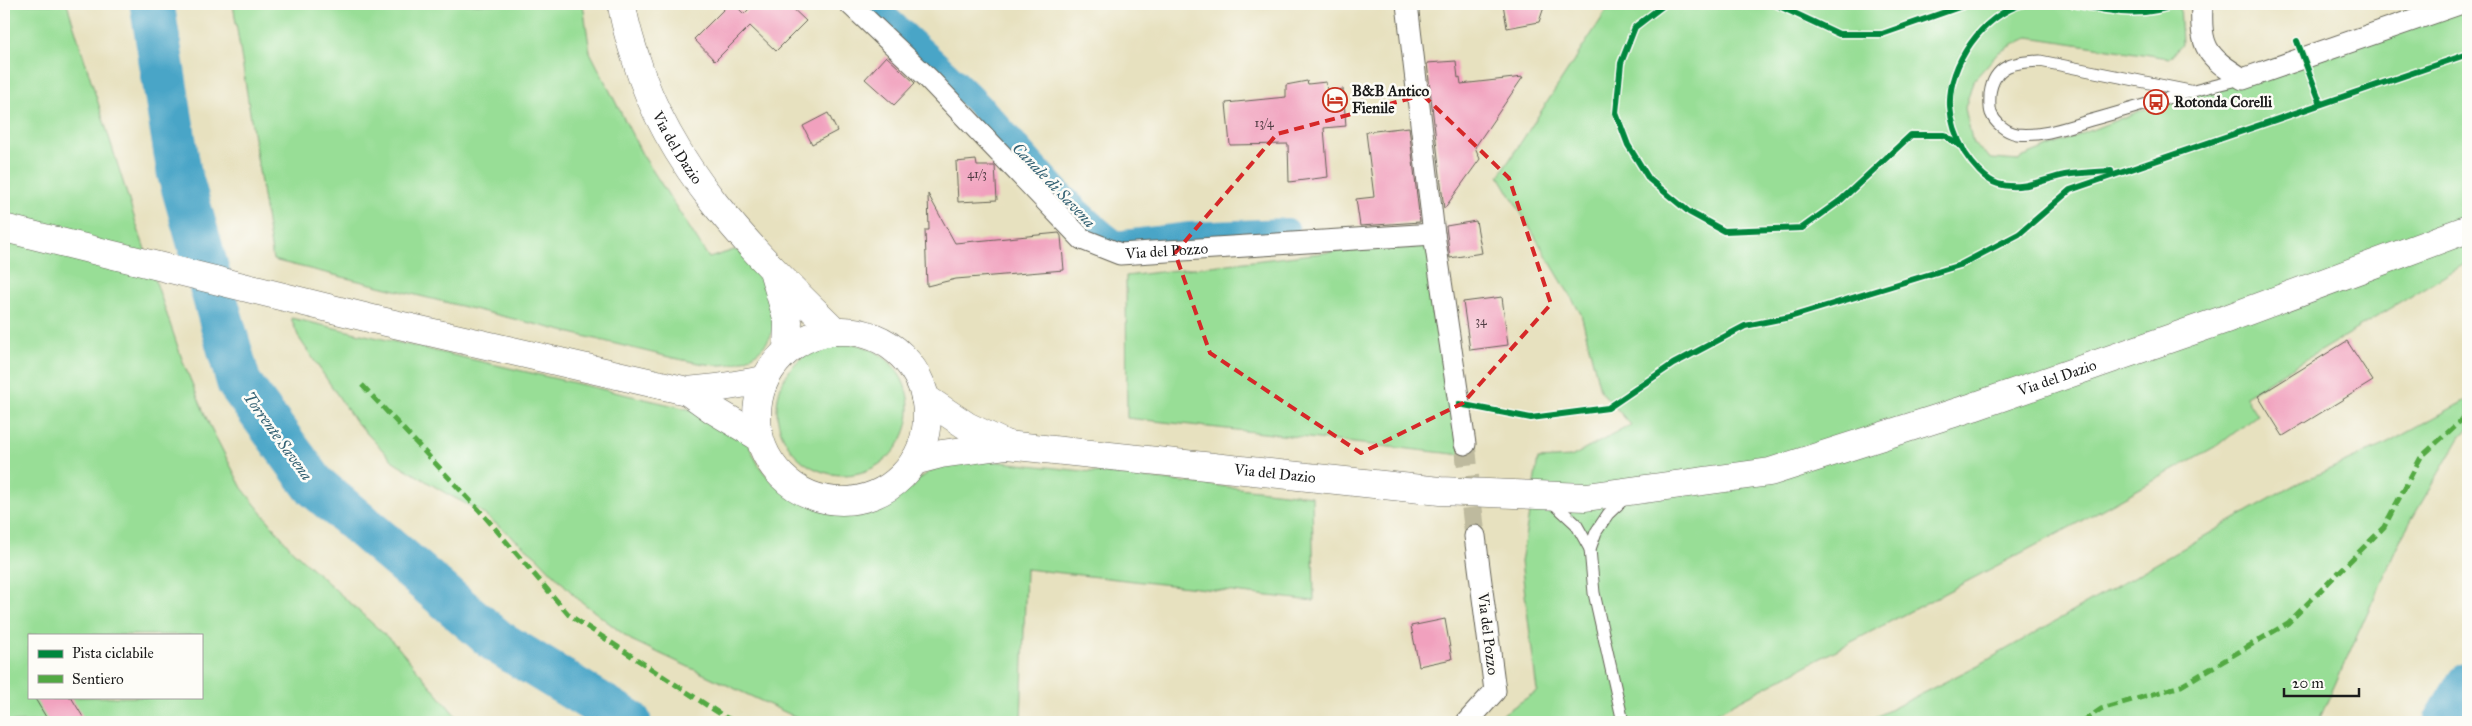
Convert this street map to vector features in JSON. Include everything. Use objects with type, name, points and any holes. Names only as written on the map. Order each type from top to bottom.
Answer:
[{"type":"main road","name":"Via del Dazio","points":[[622,4],[623,19],[649,99],[695,180],[726,220],[773,270],[836,331]]},
{"type":"main road","points":[[4,228],[377,320],[687,391],[764,380]]},
{"type":"main road","name":"Via del Dazio","points":[[914,461],[941,454],[1007,445],[1440,491],[1586,497],[1779,469],[2029,388],[2226,319],[2468,229]]},
{"type":"main road","name":"Via del Dazio","points":[[773,270],[788,320],[787,350]]},
{"type":"main road","points":[[836,331],[862,334],[875,338],[893,348],[908,362],[918,379],[925,398],[927,420],[923,441],[914,461],[898,480],[877,494],[853,501],[829,500],[805,493],[784,479],[768,460],[758,437],[756,408],[764,380],[774,364],[787,350],[810,336],[836,331]]},
{"type":"main road","points":[[687,391],[712,409],[758,437]]},
{"type":"main road","name":"Via del Dazio","points":[[925,398],[967,426],[1007,445]]},
{"type":"street","name":"Via del Pozzo","points":[[850,4],[928,78],[1082,239],[1104,248],[1120,254],[1434,234]]},
{"type":"street","points":[[1407,4],[1434,234],[1465,444]]},
{"type":"street","points":[[2202,4],[2201,32],[2209,53],[2222,66],[2243,79],[2459,4]]},
{"type":"street","name":"Via del Pozzo","points":[[1467,722],[1496,691],[1476,536]]},
{"type":"lane","points":[[2190,91],[2040,61],[2018,62],[2003,69],[1994,78],[1990,103],[1991,114],[2000,127],[2015,134],[2042,133],[2190,91],[2243,79]]},
{"type":"lane","points":[[1590,549],[1596,532],[1608,514],[1636,490]]},
{"type":"lane","points":[[1544,495],[1576,524],[1590,549],[1594,593],[1623,722]]},
{"type":"highlighted area","points":[[1423,95],[1509,178],[1551,304],[1463,403],[1361,453],[1210,353],[1175,253],[1277,134]]},
{"type":"green space","points":[[4,4],[67,4],[137,226],[183,362],[209,424],[242,488],[292,550],[396,645],[461,722],[4,722]]},
{"type":"green space","points":[[233,4],[583,4],[590,52],[642,154],[709,258],[734,250],[739,251],[768,286],[774,296],[776,311],[775,324],[771,336],[754,355],[743,361],[729,364],[704,364],[273,260]]},
{"type":"green space","points":[[1611,4],[2180,4],[2182,44],[2169,58],[2029,37],[1999,52],[1973,81],[1965,108],[1973,144],[1992,159],[2019,161],[2021,158],[2190,91],[2378,20],[2426,4],[2468,4],[2468,262],[2245,396],[2257,415],[2220,444],[2063,531],[1699,722],[1491,722],[1537,691],[1521,562],[1538,459],[1571,457],[1631,425],[1600,390],[1581,314],[1499,176]]},
{"type":"green space","points":[[1432,240],[1463,455],[1127,418],[1126,276]]},
{"type":"green space","points":[[291,318],[697,411],[723,423],[741,435],[760,467],[783,490],[797,499],[827,509],[859,510],[884,503],[936,468],[973,459],[1312,496],[1314,601],[1026,569],[1021,722],[806,722],[631,640],[578,599],[536,556],[480,511],[447,494],[393,461],[355,421],[299,338]]},
{"type":"green space","points":[[843,343],[856,344],[868,348],[890,362],[904,384],[908,396],[908,422],[904,434],[890,456],[868,470],[856,474],[843,475],[830,474],[818,470],[796,456],[782,434],[778,422],[777,409],[778,396],[782,384],[796,362],[818,348],[830,344]]},
{"type":"green space","points":[[2468,399],[2468,429],[2461,435],[2402,536],[2318,722],[1866,722],[1984,662],[2294,485],[2388,443]]},
{"type":"building","points":[[729,4],[734,4],[744,14],[754,4],[771,4],[780,12],[788,4],[806,21],[776,51],[750,26],[715,61],[694,39]]},
{"type":"building","points":[[1503,4],[1545,4],[1539,22],[1507,28]]},
{"type":"building","points":[[886,56],[915,83],[894,105],[865,79]]},
{"type":"building","points":[[1456,61],[1458,78],[1460,77],[1461,84],[1523,77],[1475,147],[1480,159],[1444,209],[1427,63]]},
{"type":"building","points":[[1307,81],[1308,84],[1326,82],[1327,92],[1343,89],[1346,126],[1324,128],[1328,177],[1289,182],[1288,144],[1230,145],[1226,103],[1286,97],[1286,85]]},
{"type":"building","points":[[828,113],[837,131],[812,144],[803,126]]},
{"type":"building","points":[[1409,127],[1420,222],[1360,226],[1356,199],[1374,197],[1366,132]]},
{"type":"building","points":[[976,160],[977,166],[995,166],[997,200],[958,202],[956,162]]},
{"type":"building","points":[[928,194],[955,243],[1059,233],[1061,236],[1064,270],[956,279],[927,286],[925,230],[929,230]]},
{"type":"building","points":[[1476,221],[1482,253],[1450,258],[1446,226]]},
{"type":"building","points":[[1502,297],[1508,345],[1470,350],[1463,302]]},
{"type":"building","points":[[2347,341],[2373,381],[2283,436],[2258,396]]},
{"type":"building","points":[[1445,619],[1452,659],[1419,666],[1411,626]]},
{"type":"building","points":[[35,698],[72,698],[86,722],[49,722]]},
{"type":"waterway","name":"Torrente Savena","points":[[152,4],[179,172],[239,383],[314,485],[498,642],[629,722]]},
{"type":"waterway","name":"Canale di Savena","points":[[872,4],[969,95],[1079,213],[1116,244],[1190,235],[1287,231]]},
{"type":"waterway","name":"Torrente Savena","points":[[2446,722],[2468,685]]},
{"type":"tunnel","points":[[1465,444],[1475,536]]},
{"type":"marked path","points":[[362,385],[480,511],[569,615],[725,717],[736,722]]},
{"type":"marked path","points":[[2082,722],[2101,709],[2181,686],[2288,623],[2384,527],[2421,457],[2468,414]]},
{"type":"cycle path","points":[[1665,4],[1635,27],[1621,63],[1616,113],[1628,145],[1649,179],[1689,212],[1724,231],[1802,228],[1841,200],[1911,135],[1944,135],[1962,147]]},
{"type":"cycle path","points":[[1775,4],[1839,34],[1882,34],[1968,4]]},
{"type":"cycle path","points":[[2023,4],[2008,10],[1982,30],[1971,43],[1955,74],[1950,106],[1953,124],[1962,148],[1979,171],[1993,182],[2007,186],[2023,186],[2071,174],[2111,171]]},
{"type":"cycle path","points":[[2073,4],[2125,12],[2151,11],[2177,4]]},
{"type":"cycle path","points":[[2297,41],[2321,104]]},
{"type":"cycle path","points":[[1459,404],[1531,418],[1608,408],[1673,364],[1745,326],[1790,317],[1960,265],[2019,234],[2070,190],[2468,54]]},
{"type":"place","name":"B&B Antico Fienile","points":[[1335,100]]},
{"type":"place","name":"Rotonda Corelli","points":[[2156,102]]}]
